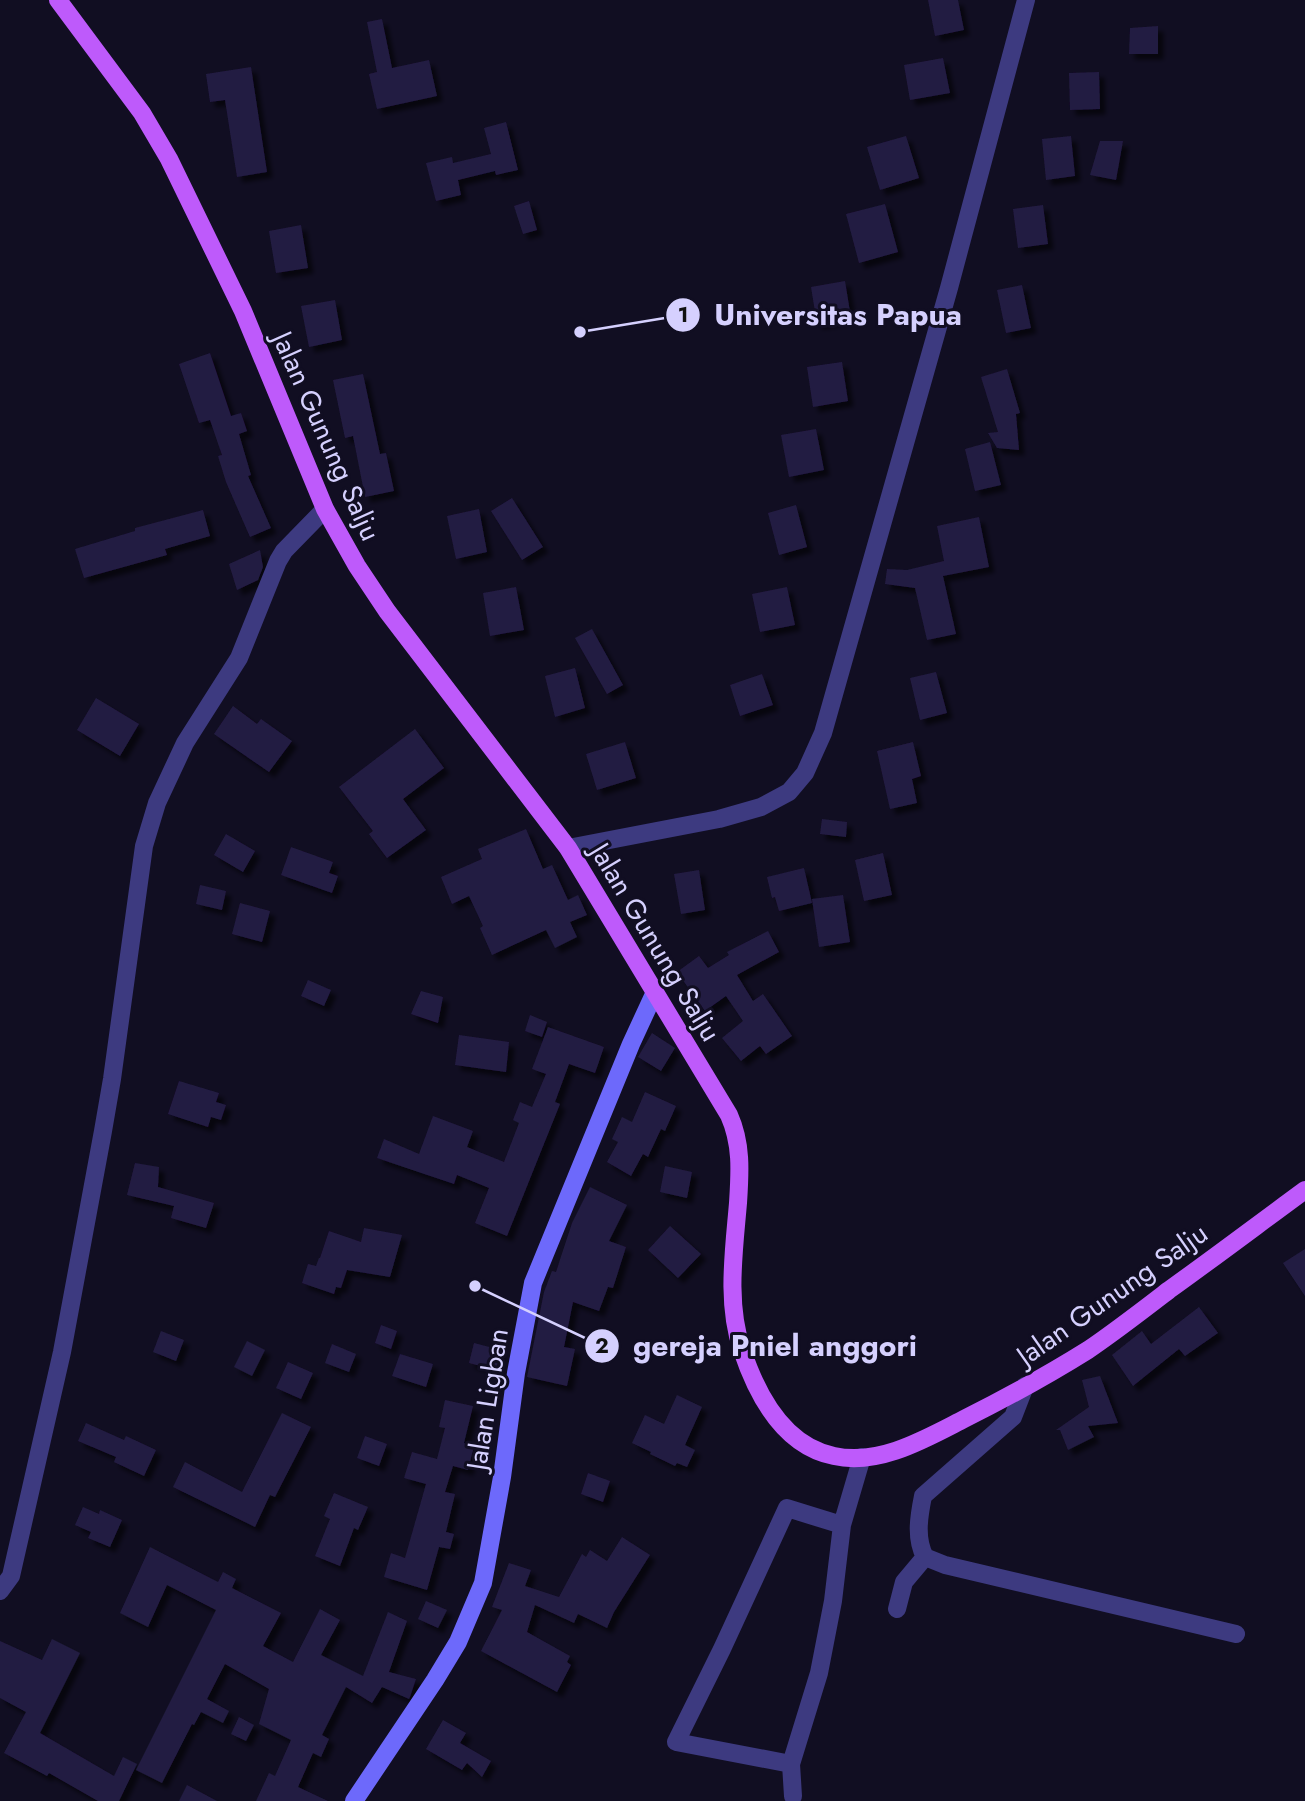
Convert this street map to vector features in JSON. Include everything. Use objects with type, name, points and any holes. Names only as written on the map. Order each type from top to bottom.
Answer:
[{"type":"main road","name":"Jalan Gunung Salju","points":[[58,0],[142,113],[169,159],[243,311],[325,509],[357,566],[387,611],[568,848],[723,1103],[737,1135],[740,1168],[733,1300],[737,1333],[769,1407],[797,1441],[825,1454],[843,1458],[898,1450],[934,1434],[1025,1387],[1099,1342],[1305,1190]]},
{"type":"main road","name":"Jalan Ligban","points":[[354,1801],[435,1681],[458,1642],[483,1583],[533,1283],[655,992]]},
{"type":"street","points":[[568,848],[719,819],[761,807],[789,792],[805,773],[823,733],[1027,0]]},
{"type":"street","points":[[0,1591],[10,1576],[62,1352],[112,1079],[149,825],[185,743],[239,658],[278,561],[284,551],[325,509]]},
{"type":"street","points":[[1025,1387],[1013,1417],[923,1496],[919,1534],[920,1548],[925,1557],[946,1565],[1236,1634]]},
{"type":"street","points":[[793,1797],[791,1764],[818,1673],[833,1601],[842,1525],[862,1457]]},
{"type":"street","points":[[791,1764],[676,1742],[787,1508],[842,1525]]},
{"type":"street","points":[[897,1609],[904,1582],[925,1557]]},
{"type":"building","points":[[928,0],[958,0],[964,30],[935,36]]},
{"type":"building","points":[[382,19],[392,68],[429,60],[437,96],[377,109],[369,74],[377,72],[367,22]]},
{"type":"building","points":[[1158,26],[1158,54],[1129,54],[1130,28]]},
{"type":"building","points":[[943,58],[950,93],[910,100],[904,65]]},
{"type":"building","points":[[251,67],[267,172],[237,177],[225,100],[210,102],[206,74]]},
{"type":"building","points":[[1099,72],[1100,109],[1070,110],[1069,73]]},
{"type":"building","points":[[506,122],[518,170],[496,175],[495,171],[458,180],[461,195],[436,201],[426,163],[452,157],[453,163],[491,154],[484,128]]},
{"type":"building","points":[[906,136],[919,178],[880,190],[867,147]]},
{"type":"building","points":[[1071,136],[1075,176],[1046,180],[1042,139]]},
{"type":"building","points":[[1100,141],[1123,141],[1116,180],[1090,175]]},
{"type":"building","points":[[529,201],[537,230],[523,234],[514,206]]},
{"type":"building","points":[[885,204],[898,252],[859,263],[846,214]]},
{"type":"building","points":[[1043,205],[1048,244],[1018,248],[1013,209]]},
{"type":"building","points":[[301,225],[308,268],[276,273],[269,231]]},
{"type":"building","points":[[845,281],[851,318],[817,324],[811,287]]},
{"type":"building","points":[[1022,285],[1031,328],[1006,333],[997,290]]},
{"type":"building","points":[[335,300],[342,340],[309,347],[301,306]]},
{"type":"building","points":[[210,353],[231,416],[241,413],[247,431],[239,434],[251,475],[248,476],[271,528],[250,537],[226,482],[218,456],[222,455],[210,420],[199,423],[179,364]]},
{"type":"building","points":[[842,362],[848,401],[813,407],[807,367]]},
{"type":"building","points":[[1007,369],[1020,413],[1016,414],[1019,450],[997,448],[988,433],[998,432],[981,377]]},
{"type":"building","points":[[363,374],[380,454],[386,453],[394,491],[365,497],[353,436],[345,438],[333,380]]},
{"type":"building","points":[[816,429],[824,470],[789,477],[781,435]]},
{"type":"building","points":[[990,442],[1001,485],[975,491],[965,449]]},
{"type":"building","points":[[512,498],[543,547],[522,560],[491,511]]},
{"type":"building","points":[[796,505],[807,547],[779,555],[768,513]]},
{"type":"building","points":[[479,509],[487,552],[456,559],[447,516]]},
{"type":"building","points":[[203,510],[210,536],[165,549],[167,555],[84,578],[75,549],[135,531],[135,528]]},
{"type":"building","points":[[979,517],[989,567],[943,576],[956,634],[927,640],[915,588],[885,584],[887,569],[907,570],[944,561],[937,526]]},
{"type":"building","points":[[260,550],[263,567],[258,580],[237,590],[229,564]]},
{"type":"building","points":[[516,587],[524,630],[490,636],[483,593]]},
{"type":"building","points":[[787,587],[795,625],[760,632],[752,594]]},
{"type":"building","points":[[592,629],[623,685],[607,694],[575,638]]},
{"type":"building","points":[[575,668],[585,708],[555,717],[545,676]]},
{"type":"building","points":[[936,672],[947,713],[920,720],[910,678]]},
{"type":"building","points":[[762,674],[773,705],[740,716],[730,685]]},
{"type":"building","points":[[96,698],[139,724],[120,756],[77,730]]},
{"type":"building","points":[[233,706],[257,724],[261,719],[292,741],[269,772],[214,734]]},
{"type":"building","points":[[415,729],[444,768],[403,799],[426,830],[387,858],[369,834],[373,831],[339,787]]},
{"type":"building","points":[[625,742],[636,778],[597,790],[586,754]]},
{"type":"building","points":[[913,742],[921,776],[912,779],[917,803],[890,809],[877,751]]},
{"type":"building","points":[[822,819],[847,822],[846,837],[820,834]]},
{"type":"building","points":[[526,829],[543,869],[552,865],[568,900],[578,895],[587,915],[570,922],[577,937],[555,948],[546,930],[492,955],[480,928],[483,926],[469,896],[452,904],[441,877],[482,859],[478,849]]},
{"type":"building","points":[[226,834],[255,851],[243,872],[214,855]]},
{"type":"building","points":[[291,847],[333,862],[329,873],[338,876],[332,893],[281,875]]},
{"type":"building","points":[[883,853],[892,895],[864,901],[855,860]]},
{"type":"building","points":[[804,868],[812,903],[779,911],[775,897],[772,898],[767,877]]},
{"type":"building","points":[[699,870],[705,910],[681,914],[674,874]]},
{"type":"building","points":[[200,885],[226,891],[222,910],[196,904]]},
{"type":"building","points":[[843,895],[850,942],[819,947],[812,899]]},
{"type":"building","points":[[240,903],[270,911],[262,942],[232,934]]},
{"type":"building","points":[[768,931],[779,952],[737,975],[753,1001],[763,994],[792,1036],[766,1054],[760,1046],[741,1061],[722,1038],[743,1021],[726,996],[705,1011],[677,972],[699,956],[708,968],[729,955],[727,952]]},
{"type":"building","points":[[308,980],[331,990],[324,1006],[301,996]]},
{"type":"building","points":[[421,991],[443,997],[438,1023],[411,1014]]},
{"type":"building","points":[[530,1015],[547,1022],[542,1037],[525,1031]]},
{"type":"building","points":[[548,1027],[604,1047],[595,1073],[569,1064],[555,1102],[560,1104],[507,1236],[475,1223],[489,1188],[457,1175],[454,1184],[377,1158],[384,1139],[419,1154],[433,1116],[473,1131],[467,1147],[504,1162],[519,1123],[513,1120],[520,1102],[532,1107],[546,1074],[532,1069]]},
{"type":"building","points":[[652,1033],[675,1048],[661,1071],[638,1057]]},
{"type":"building","points":[[459,1035],[509,1042],[506,1072],[455,1065]]},
{"type":"building","points":[[179,1081],[219,1093],[216,1102],[226,1105],[221,1120],[211,1117],[208,1127],[168,1114]]},
{"type":"building","points":[[645,1092],[676,1106],[665,1131],[661,1129],[648,1157],[643,1154],[631,1176],[607,1162],[618,1142],[612,1139],[622,1117],[632,1122]]},
{"type":"building","points":[[135,1163],[159,1167],[158,1187],[214,1203],[206,1228],[171,1218],[174,1206],[127,1195]]},
{"type":"building","points":[[665,1166],[692,1172],[687,1198],[660,1192]]},
{"type":"building","points":[[590,1187],[627,1205],[609,1241],[626,1247],[613,1288],[608,1287],[599,1311],[573,1302],[564,1347],[575,1349],[567,1386],[527,1377],[544,1292],[552,1271],[556,1272],[572,1223]]},
{"type":"building","points":[[670,1226],[701,1254],[678,1278],[648,1250]]},
{"type":"building","points":[[364,1228],[402,1235],[390,1277],[347,1270],[341,1288],[336,1287],[334,1294],[302,1283],[308,1264],[316,1266],[329,1231],[361,1242]]},
{"type":"building","points":[[1305,1249],[1305,1296],[1283,1263]]},
{"type":"building","points":[[1199,1307],[1218,1333],[1185,1356],[1179,1349],[1133,1386],[1112,1355],[1142,1331],[1151,1344]]},
{"type":"building","points":[[381,1325],[397,1331],[391,1349],[375,1343]]},
{"type":"building","points":[[161,1331],[184,1340],[176,1361],[153,1352]]},
{"type":"building","points":[[247,1341],[265,1350],[252,1376],[234,1367]]},
{"type":"building","points":[[474,1343],[501,1350],[496,1370],[469,1363]]},
{"type":"building","points":[[332,1344],[356,1354],[349,1372],[325,1363]]},
{"type":"building","points":[[400,1354],[433,1364],[426,1387],[392,1376]]},
{"type":"building","points":[[288,1362],[313,1373],[301,1399],[276,1388]]},
{"type":"building","points":[[1100,1376],[1118,1423],[1088,1426],[1094,1437],[1068,1450],[1060,1430],[1056,1430],[1089,1407],[1082,1380]]},
{"type":"building","points":[[677,1395],[702,1407],[685,1445],[695,1450],[687,1467],[677,1463],[675,1466],[632,1443],[645,1415],[664,1424]]},
{"type":"building","points":[[445,1400],[473,1406],[464,1443],[474,1446],[468,1470],[453,1466],[445,1492],[455,1494],[446,1532],[454,1534],[450,1549],[439,1547],[427,1590],[384,1577],[391,1553],[405,1558],[426,1484],[404,1478],[412,1452],[437,1459],[445,1428],[439,1427]]},
{"type":"building","points":[[282,1413],[311,1427],[275,1497],[270,1495],[255,1527],[173,1487],[185,1462],[242,1492]]},
{"type":"building","points":[[86,1423],[124,1440],[126,1436],[156,1450],[144,1476],[114,1462],[116,1457],[78,1441]]},
{"type":"building","points":[[365,1436],[387,1444],[379,1466],[357,1458]]},
{"type":"building","points":[[588,1473],[610,1481],[603,1502],[581,1494]]},
{"type":"building","points":[[334,1493],[368,1507],[358,1530],[354,1528],[340,1566],[315,1556],[330,1519],[324,1516]]},
{"type":"building","points":[[83,1507],[99,1514],[100,1510],[122,1520],[110,1547],[88,1538],[91,1532],[75,1525]]},
{"type":"building","points":[[622,1537],[650,1555],[607,1628],[578,1614],[574,1623],[535,1605],[527,1632],[570,1656],[567,1662],[571,1665],[557,1692],[481,1651],[502,1610],[492,1607],[509,1563],[531,1570],[525,1586],[559,1597],[582,1554],[586,1557],[590,1550],[607,1561]]},
{"type":"building","points":[[150,1547],[218,1582],[223,1572],[236,1579],[232,1588],[281,1613],[263,1646],[293,1662],[320,1609],[340,1620],[321,1655],[363,1676],[388,1612],[407,1621],[389,1672],[416,1679],[410,1697],[409,1699],[382,1687],[372,1703],[346,1687],[322,1735],[329,1739],[321,1757],[313,1753],[298,1787],[328,1801],[256,1801],[269,1773],[275,1776],[291,1740],[259,1724],[269,1689],[225,1664],[207,1699],[229,1711],[223,1723],[201,1712],[194,1725],[192,1724],[162,1783],[136,1770],[216,1610],[167,1585],[148,1627],[120,1613]]},
{"type":"building","points":[[426,1601],[447,1610],[438,1628],[418,1619]]},
{"type":"building","points":[[52,1639],[80,1653],[40,1733],[114,1776],[123,1757],[137,1764],[119,1801],[98,1801],[49,1773],[47,1776],[4,1753],[26,1712],[0,1698],[0,1641],[42,1660]]},
{"type":"building","points":[[239,1717],[254,1725],[246,1741],[231,1734]]},
{"type":"building","points":[[443,1720],[466,1733],[460,1743],[491,1761],[482,1777],[467,1763],[462,1770],[426,1749]]},
{"type":"building","points":[[187,1785],[217,1801],[179,1801]]},
{"type":"place","name":"Universitas Papua","points":[[580,332]]},
{"type":"place","name":"gereja Pniel anggori","points":[[475,1286]]}]
